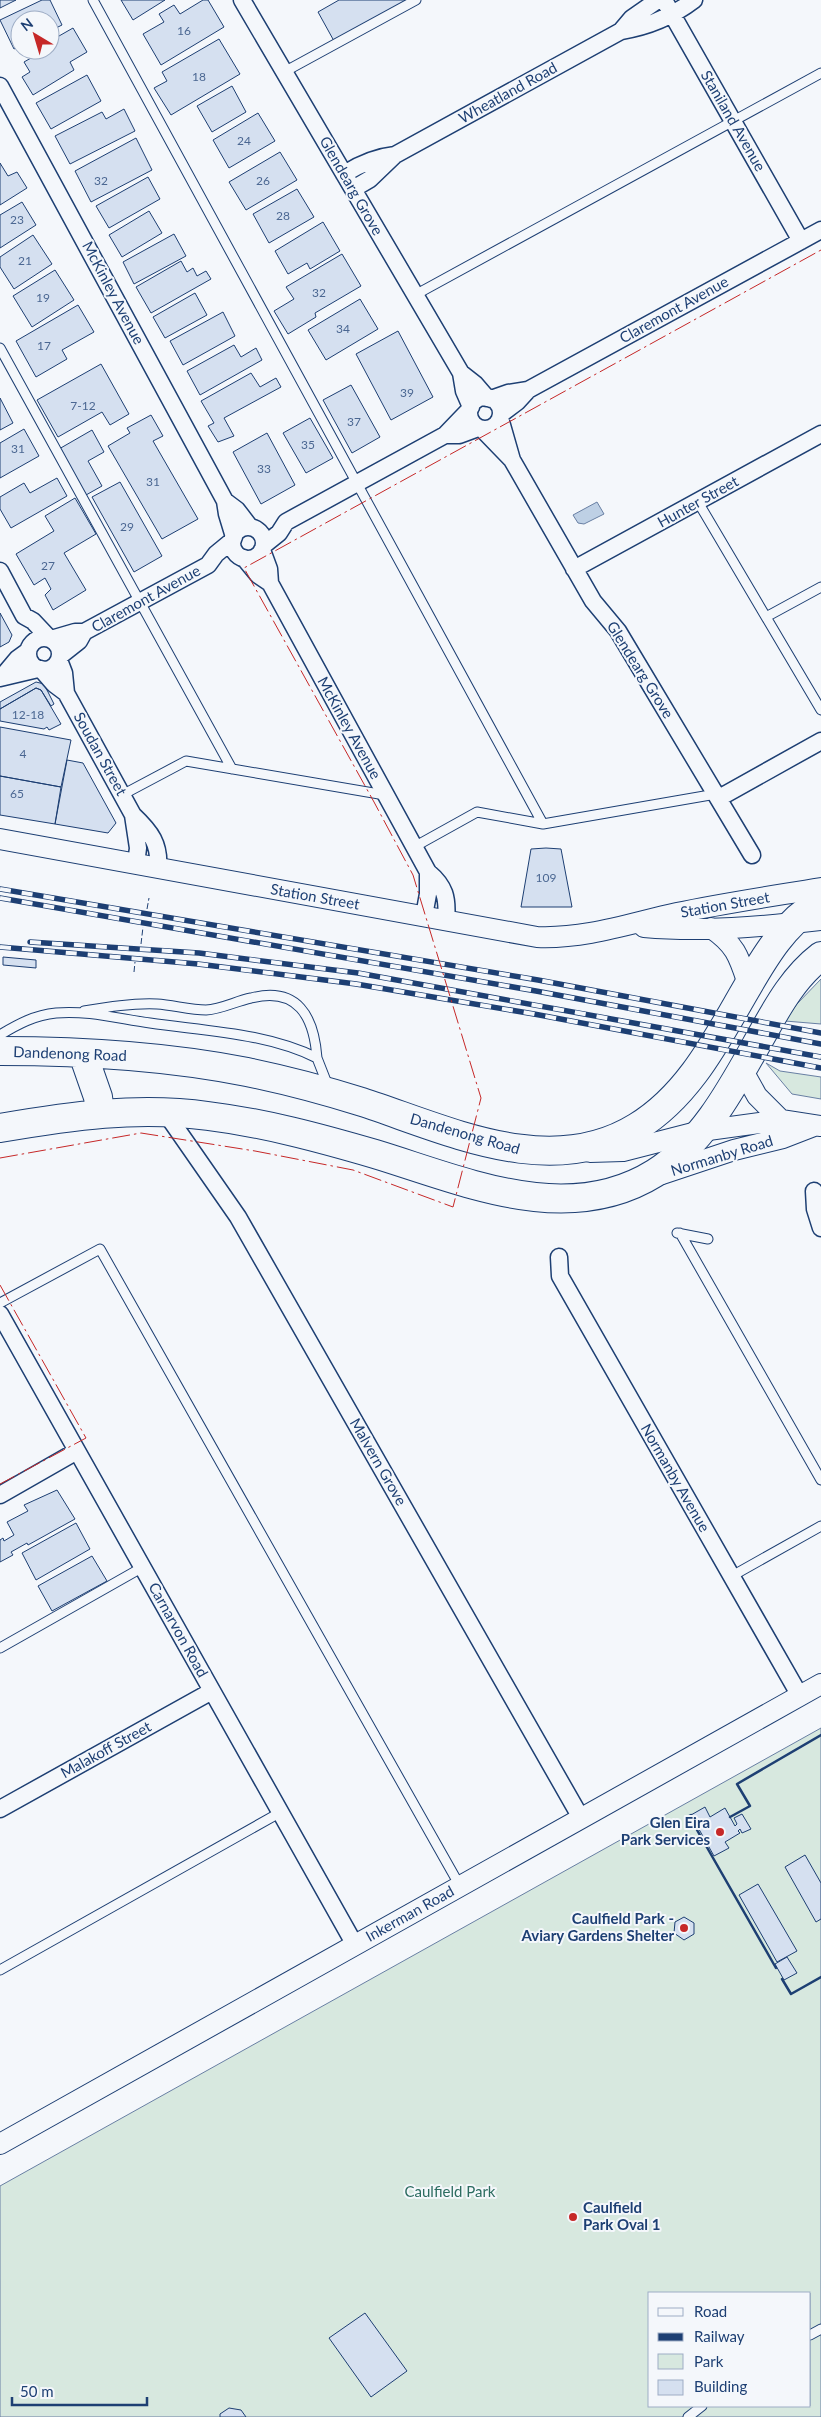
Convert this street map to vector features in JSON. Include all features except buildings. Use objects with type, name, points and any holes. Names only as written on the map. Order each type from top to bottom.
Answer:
[{"type":"highway","name":"Dandenong Road","points":[[0,1051],[142,1057],[214,1066],[330,1092],[497,1145],[527,1151],[558,1151],[589,1146],[616,1138],[638,1126],[666,1104],[688,1081],[771,948],[791,924],[821,901]]},
{"type":"highway","points":[[0,1128],[100,1113],[165,1112],[215,1116],[287,1130],[526,1197],[584,1199],[630,1186],[648,1177],[673,1160],[701,1131],[742,1069],[786,992],[800,975],[821,956]]},
{"type":"highway","points":[[83,1054],[98,1097],[100,1113]]},
{"type":"street","name":"Glendearg Grove","points":[[242,0],[461,373],[464,391],[470,408]]},
{"type":"street","name":"Wheatland Road","points":[[353,189],[370,179],[395,155],[621,30],[632,18],[658,0]]},
{"type":"street","name":"Wheatland Road","points":[[621,30],[637,29],[668,7],[694,0]]},
{"type":"street","name":"Staniland Avenue","points":[[668,7],[801,241]]},
{"type":"street","name":"McKinley Avenue","points":[[0,86],[225,501],[226,514],[233,539]]},
{"type":"street","name":"Wheatland Road","points":[[344,174],[361,164],[382,156],[395,155]]},
{"type":"street","name":"Claremont Avenue","points":[[500,416],[528,390],[821,230]]},
{"type":"street","name":"Glendearg Grove","points":[[461,373],[489,398]]},
{"type":"street","name":"Claremont Avenue","points":[[489,398],[528,390]]},
{"type":"street","points":[[286,522],[274,522],[253,528],[240,529],[233,539],[234,550],[243,557],[254,557],[279,533],[286,522],[445,435],[477,400],[489,398],[498,405],[500,416],[493,427],[480,428],[459,435],[445,435]]},
{"type":"street","points":[[470,408],[471,420],[480,428]]},
{"type":"street","name":"Glendearg Grove","points":[[500,416],[512,460],[574,569],[593,601],[618,631],[752,855]]},
{"type":"street","name":"Glendearg Grove","points":[[480,428],[512,460]]},
{"type":"street","name":"Hunter Street","points":[[574,569],[821,434]]},
{"type":"street","name":"McKinley Avenue","points":[[225,501],[237,510],[253,528]]},
{"type":"street","points":[[253,528],[263,537],[263,548]]},
{"type":"street","name":"Claremont Avenue","points":[[50,639],[75,632],[84,632],[208,565],[216,554],[233,539]]},
{"type":"street","name":"McKinley Avenue","points":[[263,548],[269,570],[270,583],[428,872],[439,881],[444,890],[446,920]]},
{"type":"street","name":"McKinley Avenue","points":[[243,557],[258,575],[270,583]]},
{"type":"street","name":"Claremont Avenue","points":[[208,565],[220,565],[243,557]]},
{"type":"street","points":[[0,571],[24,616],[33,621],[58,646],[60,658],[52,668],[39,669],[16,676],[1,678]]},
{"type":"street","points":[[24,616],[23,625],[30,661],[39,669]]},
{"type":"street","name":"Claremont Avenue","points":[[60,658],[79,641],[84,632]]},
{"type":"street","points":[[1,678],[37,639],[50,639]]},
{"type":"street","name":"Soudan Street","points":[[60,658],[66,692],[133,815],[148,829],[158,845],[158,868]]},
{"type":"street","name":"Soudan Street","points":[[39,669],[54,684],[66,692]]},
{"type":"street","points":[[717,796],[821,741]]},
{"type":"street","name":"Soudan Street","points":[[133,815],[138,848],[136,864]]},
{"type":"street","name":"Station Street","points":[[0,839],[538,938],[568,936],[630,926],[678,913],[821,888]]},
{"type":"street","points":[[424,916],[428,894],[428,872]]},
{"type":"street","name":"Station Street","points":[[630,926],[677,930],[791,924],[821,920]]},
{"type":"street","points":[[711,928],[728,941],[737,952],[748,984]]},
{"type":"street","points":[[742,1069],[760,1100],[781,1120]]},
{"type":"street","name":"Malvern Grove","points":[[165,1112],[238,1217],[581,1818]]},
{"type":"street","name":"Normanby Road","points":[[558,1151],[623,1151],[701,1131],[781,1120],[818,1126]]},
{"type":"street","name":"Normanby Road","points":[[630,1186],[734,1150],[783,1138],[818,1126]]},
{"type":"street","points":[[814,1191],[815,1209],[821,1228]]},
{"type":"street","name":"Normanby Avenue","points":[[559,1258],[560,1276],[800,1696]]},
{"type":"street","name":"Carnarvon Road","points":[[0,1314],[355,1945]]},
{"type":"street","points":[[0,1495],[77,1452]]},
{"type":"street","name":"Inkerman Road","points":[[0,2144],[821,1684]]},
{"type":"street","name":"Malakoff Street","points":[[0,1809],[212,1691]]},
{"type":"lane","points":[[93,0],[543,824]]},
{"type":"lane","points":[[284,72],[416,0]]},
{"type":"lane","points":[[415,294],[821,73]]},
{"type":"lane","points":[[0,348],[232,769]]},
{"type":"lane","points":[[698,502],[821,710]]},
{"type":"lane","points":[[766,617],[821,587]]},
{"type":"lane","points":[[122,795],[186,761],[385,795]]},
{"type":"lane","points":[[414,847],[477,812],[543,824],[717,796]]},
{"type":"lane","points":[[0,1035],[19,1023],[38,1016],[74,1013],[116,1005],[142,1004],[205,1010],[263,995],[279,996],[292,1001],[308,1016],[316,1041],[317,1058],[330,1092]]},
{"type":"lane","points":[[74,1013],[254,1038],[289,1045],[317,1058]]},
{"type":"lane","points":[[708,1239],[677,1233],[821,1480]]},
{"type":"lane","points":[[0,1303],[100,1249],[460,1886]]},
{"type":"lane","points":[[732,1576],[821,1526]]},
{"type":"lane","points":[[0,1648],[143,1567]]},
{"type":"lane","points":[[0,1970],[281,1812]]},
{"type":"lane","points":[[688,2417],[701,2407]]},
{"type":"green space","points":[[821,979],[821,1024],[785,1021],[796,1005]]},
{"type":"green space","points":[[766,1063],[780,1071],[821,1077],[821,1099],[792,1094]]},
{"type":"green space","name":"Caulfield Park","points":[[821,1728],[821,2417],[0,2417],[0,2186]]},
{"type":"water","points":[[597,502],[604,514],[584,524],[578,523],[573,515]]},
{"type":"railway","points":[[0,889],[538,980],[821,1033]]},
{"type":"railway","points":[[0,898],[536,991],[821,1044]]},
{"type":"railway","points":[[30,942],[199,953],[358,973],[821,1057]]},
{"type":"railway","points":[[0,947],[198,964],[356,984],[534,1014],[821,1068]]},
{"type":"fence","points":[[147,909],[149,898]]},
{"type":"fence","points":[[141,944],[143,927]]},
{"type":"fence","points":[[134,972],[135,962]]},
{"type":"wall","points":[[730,1817],[750,1806],[737,1784],[821,1735]]},
{"type":"wall","points":[[691,1815],[689,1816],[776,1968]]},
{"type":"wall","points":[[782,1979],[791,1994],[821,1977]]},
{"type":"power","points":[[0,1158],[141,1133],[255,1151],[353,1170],[453,1207],[481,1098],[413,875],[244,568],[821,250]]},
{"type":"power","points":[[0,1285],[86,1438],[0,1484]]},
{"type":"place","name":"Glen Eira Park Services","points":[[720,1832]]},
{"type":"place","name":"Caulfield Park - Aviary Gardens Shelter","points":[[684,1928]]},
{"type":"place","name":"Caulfield Park Oval 1","points":[[573,2217]]}]
